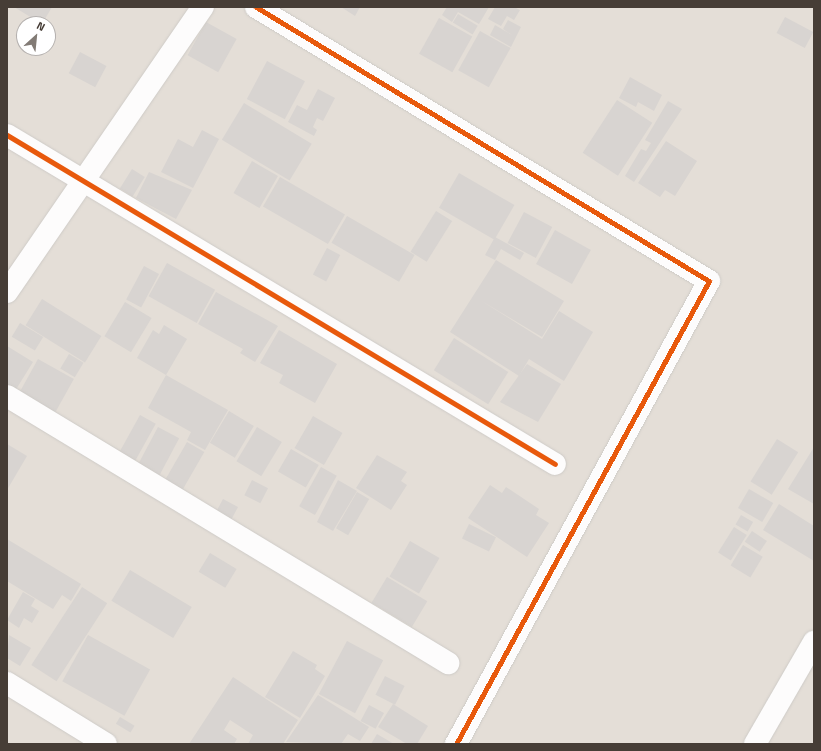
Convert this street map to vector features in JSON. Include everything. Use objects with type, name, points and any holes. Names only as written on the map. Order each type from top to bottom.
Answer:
[{"type":"street","points":[[7,292],[203,7]]},
{"type":"street","points":[[256,7],[709,281],[456,744]]},
{"type":"street","points":[[7,135],[555,464]]},
{"type":"street","points":[[7,396],[448,662]]},
{"type":"street","points":[[755,744],[814,642]]},
{"type":"street","points":[[7,683],[106,744]]},
{"type":"shaded area","points":[[7,7],[814,7],[814,744],[7,744]]},
{"type":"building","points":[[14,7],[52,7],[47,16],[29,16]]},
{"type":"building","points":[[341,7],[360,7],[355,16]]},
{"type":"building","points":[[447,7],[489,7],[479,24],[458,12],[452,22],[442,15]]},
{"type":"building","points":[[495,7],[514,7],[520,10],[514,20],[507,16],[501,26],[488,19]]},
{"type":"building","points":[[458,14],[478,26],[473,34],[453,23]]},
{"type":"building","points":[[785,17],[813,32],[805,48],[777,33]]},
{"type":"building","points":[[439,18],[472,36],[452,72],[419,54]]},
{"type":"building","points":[[508,20],[521,27],[511,47],[490,35],[495,25],[512,35],[503,29]]},
{"type":"building","points":[[206,22],[237,39],[218,72],[188,55]]},
{"type":"building","points":[[480,31],[511,48],[489,87],[458,70]]},
{"type":"building","points":[[80,52],[106,66],[95,87],[69,73]]},
{"type":"building","points":[[267,61],[305,81],[285,119],[247,99]]},
{"type":"building","points":[[630,77],[662,95],[654,111],[638,102],[636,107],[619,98]]},
{"type":"building","points":[[318,89],[335,98],[323,121],[317,118],[313,127],[317,130],[314,136],[288,122],[297,105],[307,110]]},
{"type":"building","points":[[617,100],[652,123],[618,176],[583,153]]},
{"type":"building","points":[[668,101],[682,109],[634,182],[625,176],[641,149],[646,151],[651,143],[645,140]]},
{"type":"building","points":[[244,103],[312,144],[290,181],[222,140]]},
{"type":"building","points":[[202,130],[219,139],[193,188],[161,172],[178,139],[193,147]]},
{"type":"building","points":[[666,141],[697,161],[675,196],[665,190],[660,197],[638,183]]},
{"type":"building","points":[[252,161],[278,176],[259,208],[234,193]]},
{"type":"building","points":[[132,169],[145,177],[133,196],[120,189]]},
{"type":"building","points":[[149,172],[192,190],[176,219],[136,198]]},
{"type":"building","points":[[459,173],[514,205],[494,240],[439,208]]},
{"type":"building","points":[[280,177],[345,214],[328,244],[263,206]]},
{"type":"building","points":[[436,211],[452,221],[427,262],[411,252]]},
{"type":"building","points":[[524,212],[552,227],[536,258],[508,243]]},
{"type":"building","points":[[347,216],[415,255],[399,282],[332,243]]},
{"type":"building","points":[[555,230],[591,250],[572,284],[536,264]]},
{"type":"building","points":[[495,237],[524,253],[520,260],[501,249],[495,260],[485,255]]},
{"type":"building","points":[[327,248],[340,255],[326,282],[313,274]]},
{"type":"building","points":[[496,260],[564,301],[542,337],[480,300],[542,339],[559,311],[593,332],[564,381],[529,359],[519,376],[450,332]]},
{"type":"building","points":[[167,263],[215,290],[197,323],[149,296]]},
{"type":"building","points":[[144,266],[159,274],[141,308],[126,300]]},
{"type":"building","points":[[216,292],[278,326],[255,362],[240,353],[243,349],[198,324]]},
{"type":"building","points":[[42,299],[101,336],[85,362],[26,325]]},
{"type":"building","points":[[125,302],[152,318],[131,352],[104,336]]},
{"type":"building","points":[[20,323],[43,337],[35,351],[12,337]]},
{"type":"building","points":[[164,325],[187,339],[166,375],[137,358],[153,330],[159,334]]},
{"type":"building","points":[[279,330],[337,364],[315,403],[279,383],[283,375],[260,363]]},
{"type":"building","points":[[454,338],[508,372],[488,404],[434,370]]},
{"type":"building","points":[[7,346],[33,362],[15,391],[7,387]]},
{"type":"building","points":[[69,354],[84,363],[75,377],[60,369]]},
{"type":"building","points":[[38,359],[74,379],[54,414],[19,394]]},
{"type":"building","points":[[527,364],[561,384],[538,422],[500,402]]},
{"type":"building","points":[[166,375],[228,410],[205,450],[187,440],[191,432],[148,408]]},
{"type":"building","points":[[229,411],[254,426],[235,458],[210,443]]},
{"type":"building","points":[[140,415],[156,424],[135,460],[120,452]]},
{"type":"building","points":[[313,416],[342,433],[324,465],[294,448]]},
{"type":"building","points":[[158,427],[179,438],[159,475],[138,464]]},
{"type":"building","points":[[257,427],[282,442],[261,476],[236,461]]},
{"type":"building","points":[[777,439],[798,452],[772,495],[751,481]]},
{"type":"building","points":[[187,442],[204,452],[181,493],[164,483]]},
{"type":"building","points":[[7,444],[27,456],[7,490]]},
{"type":"building","points":[[814,447],[814,504],[788,489]]},
{"type":"building","points":[[291,449],[319,465],[306,488],[278,472]]},
{"type":"building","points":[[377,455],[407,472],[401,481],[407,485],[391,510],[356,488]]},
{"type":"building","points":[[321,467],[337,476],[315,515],[299,506]]},
{"type":"building","points":[[252,480],[268,488],[260,503],[244,495]]},
{"type":"building","points":[[338,480],[357,491],[333,531],[317,522]]},
{"type":"building","points":[[490,485],[502,493],[506,487],[539,509],[536,515],[549,523],[527,557],[468,518]]},
{"type":"building","points":[[749,489],[773,503],[762,522],[738,508]]},
{"type":"building","points":[[357,492],[369,499],[348,535],[336,528]]},
{"type":"building","points":[[223,499],[238,507],[231,519],[216,511]]},
{"type":"building","points":[[779,504],[814,526],[814,561],[763,530]]},
{"type":"building","points":[[741,515],[753,522],[748,532],[736,525]]},
{"type":"building","points":[[469,524],[496,537],[489,552],[462,538]]},
{"type":"building","points":[[734,527],[747,535],[731,560],[718,552]]},
{"type":"building","points":[[752,531],[767,541],[760,552],[745,542]]},
{"type":"building","points":[[7,539],[81,584],[71,601],[62,595],[53,609],[7,581]]},
{"type":"building","points":[[410,541],[439,558],[419,594],[390,577]]},
{"type":"building","points":[[743,545],[763,557],[750,577],[731,566]]},
{"type":"building","points":[[210,553],[237,569],[225,588],[199,572]]},
{"type":"building","points":[[130,570],[192,607],[173,638],[111,601]]},
{"type":"building","points":[[387,577],[427,601],[412,627],[372,603]]},
{"type":"building","points":[[82,587],[107,603],[57,681],[31,665]]},
{"type":"building","points":[[23,592],[35,599],[31,606],[39,611],[32,623],[24,618],[19,628],[7,620]]},
{"type":"building","points":[[9,635],[31,648],[20,666],[7,658]]},
{"type":"building","points":[[88,635],[150,669],[124,716],[62,681]]},
{"type":"building","points":[[347,641],[383,660],[355,713],[319,694]]},
{"type":"building","points":[[293,651],[317,665],[315,669],[325,676],[300,718],[265,697]]},
{"type":"building","points":[[385,676],[405,686],[395,705],[375,695]]},
{"type":"building","points":[[233,677],[298,720],[283,744],[248,744],[253,735],[230,720],[224,730],[237,739],[234,744],[189,744]]},
{"type":"building","points":[[318,695],[369,727],[360,741],[348,734],[341,744],[286,742]]},
{"type":"building","points":[[393,704],[428,726],[417,744],[407,744],[378,727]]},
{"type":"building","points":[[369,705],[384,713],[376,729],[361,721]]},
{"type":"building","points":[[120,717],[135,726],[130,733],[116,724]]},
{"type":"building","points":[[377,734],[394,744],[371,744]]},
{"type":"cycle path","points":[[256,7],[709,281],[456,744]]},
{"type":"cycle path","points":[[7,135],[555,464]]}]
